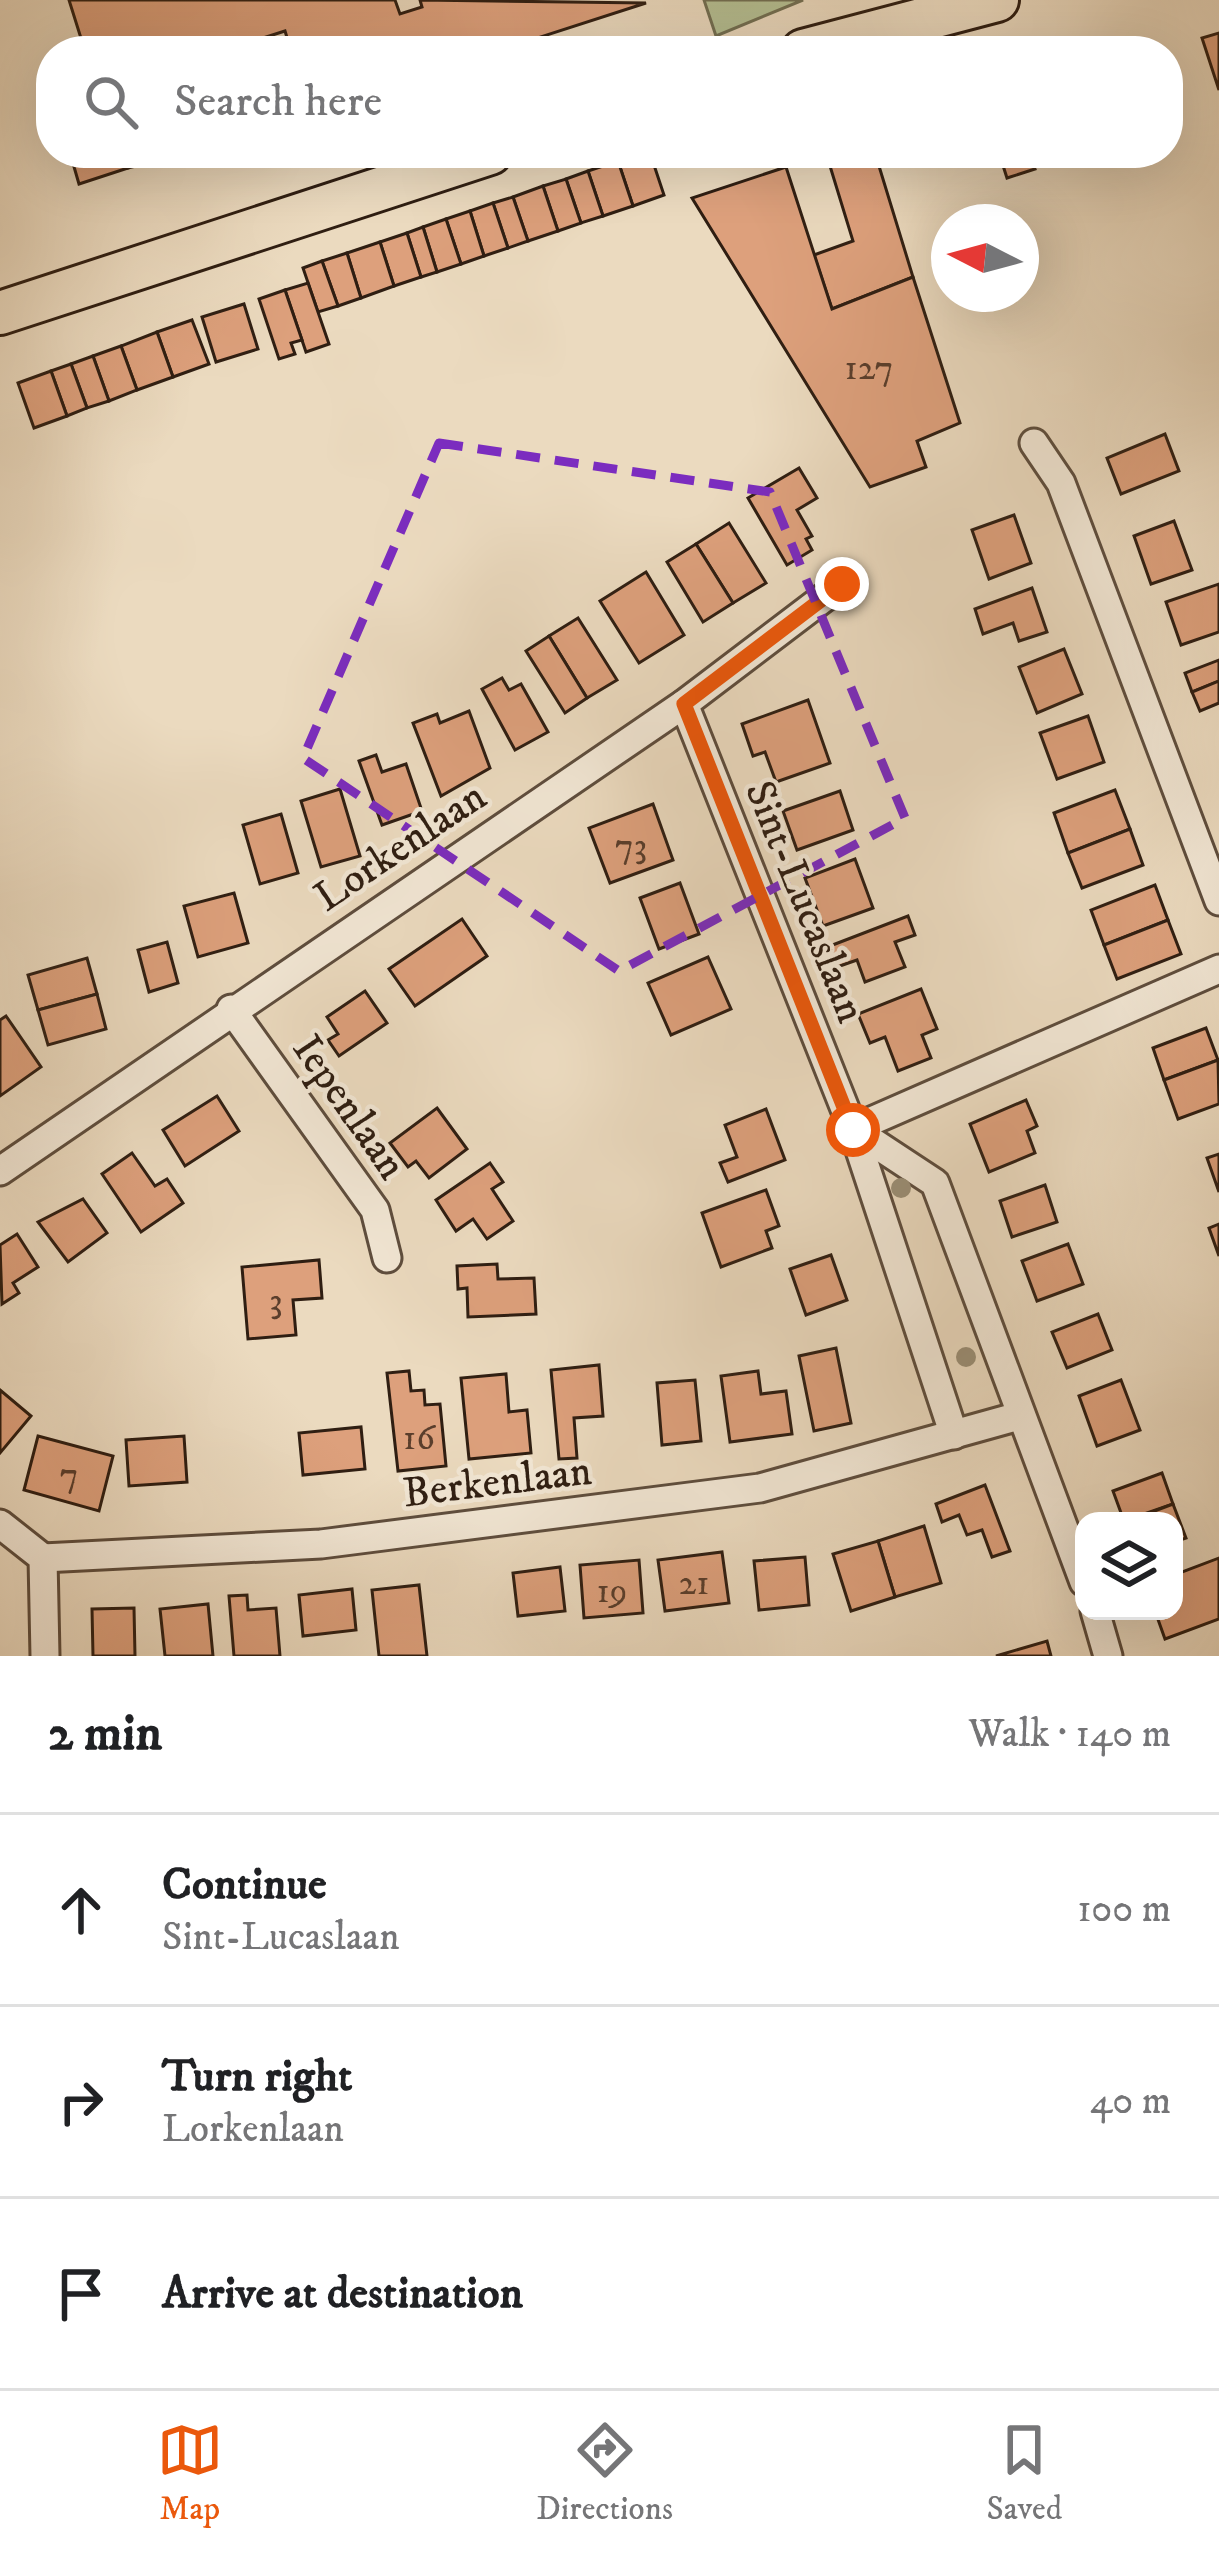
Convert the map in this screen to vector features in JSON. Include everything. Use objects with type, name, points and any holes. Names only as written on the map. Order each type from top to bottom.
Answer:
[{"type":"main road","points":[[823,36],[881,0]]},
{"type":"main road","points":[[857,36],[997,0]]},
{"type":"main road","points":[[0,313],[444,168]]},
{"type":"street","points":[[1034,443],[1061,483],[1219,901]]},
{"type":"street","name":"Lorkenlaan","points":[[0,1171],[684,704],[842,584]]},
{"type":"street","name":"Sint-Lucaslaan","points":[[684,704],[853,1130],[954,1435]]},
{"type":"street","points":[[853,1130],[1219,969]]},
{"type":"street","name":"Iepenlaan","points":[[231,1009],[375,1210],[387,1258]]},
{"type":"street","points":[[853,1130],[935,1183],[1075,1559]]},
{"type":"street","points":[[954,1435],[1019,1416]]},
{"type":"street","name":"Berkenlaan","points":[[44,1558],[321,1544],[739,1491],[954,1435]]},
{"type":"street","points":[[0,1524],[44,1558],[45,1656]]},
{"type":"street","points":[[1098,1620],[1108,1656]]},
{"type":"highlighted area","points":[[439,443],[770,492],[905,818],[619,971],[303,758]]},
{"type":"green space","points":[[704,0],[803,0],[716,36]]},
{"type":"building","points":[[69,0],[395,0],[400,14],[422,7],[420,0],[646,3],[544,36],[286,36],[285,31],[269,36],[80,36]]},
{"type":"building","points":[[1219,33],[1219,90],[1202,38]]},
{"type":"building","points":[[74,168],[128,168],[79,184]]},
{"type":"building","points":[[620,168],[655,168],[664,195],[633,206]]},
{"type":"building","points":[[620,168],[633,206],[603,216],[588,171]]},
{"type":"building","points":[[786,168],[832,309],[913,277],[960,423],[917,441],[926,467],[870,487],[692,198]]},
{"type":"building","points":[[831,168],[880,168],[913,277],[832,309],[814,255],[853,241]]},
{"type":"building","points":[[1004,168],[1035,169],[1007,178]]},
{"type":"building","points":[[588,171],[603,216],[581,223],[566,179]]},
{"type":"building","points":[[566,179],[581,223],[558,231],[543,186]]},
{"type":"building","points":[[543,186],[558,231],[528,241],[513,197]]},
{"type":"building","points":[[513,197],[528,241],[508,248],[493,203]]},
{"type":"building","points":[[493,203],[508,248],[484,256],[470,211]]},
{"type":"building","points":[[470,211],[484,256],[461,264],[446,219]]},
{"type":"building","points":[[446,219],[461,264],[437,272],[423,227]]},
{"type":"building","points":[[423,227],[437,272],[421,277],[407,233]]},
{"type":"building","points":[[407,233],[421,277],[394,286],[380,242]]},
{"type":"building","points":[[380,242],[394,286],[361,298],[347,253]]},
{"type":"building","points":[[347,253],[361,298],[338,306],[322,261]]},
{"type":"building","points":[[322,261],[338,306],[318,312],[303,268]]},
{"type":"building","points":[[308,283],[329,344],[306,352],[285,290]]},
{"type":"building","points":[[285,290],[302,340],[291,343],[295,354],[279,359],[259,299]]},
{"type":"building","points":[[244,304],[258,349],[216,362],[202,317]]},
{"type":"building","points":[[192,320],[209,364],[173,377],[157,332]]},
{"type":"building","points":[[157,332],[173,377],[137,390],[121,346]]},
{"type":"building","points":[[121,346],[137,390],[109,401],[93,356]]},
{"type":"building","points":[[93,356],[109,401],[87,408],[71,364]]},
{"type":"building","points":[[71,364],[87,408],[67,416],[51,371]]},
{"type":"building","points":[[51,371],[67,416],[34,428],[18,383]]},
{"type":"building","points":[[1165,434],[1179,471],[1121,494],[1107,458]]},
{"type":"building","points":[[799,468],[817,498],[797,510],[812,536],[806,539],[812,550],[787,565],[748,498]]},
{"type":"building","points":[[1014,515],[1031,563],[989,579],[972,530]]},
{"type":"building","points":[[1174,521],[1192,570],[1151,584],[1134,536]]},
{"type":"building","points":[[729,523],[766,583],[733,603],[696,544]]},
{"type":"building","points":[[696,544],[733,603],[703,622],[667,562]]},
{"type":"building","points":[[646,572],[684,635],[639,663],[600,601]]},
{"type":"building","points":[[1219,584],[1219,632],[1181,645],[1166,602]]},
{"type":"building","points":[[1032,588],[1047,632],[1019,641],[1013,623],[983,634],[975,609]]},
{"type":"building","points":[[578,618],[617,680],[587,698],[549,636]]},
{"type":"building","points":[[549,636],[587,698],[565,713],[526,651]]},
{"type":"building","points":[[1064,649],[1082,694],[1037,713],[1019,667]]},
{"type":"building","points":[[1219,660],[1219,681],[1192,692],[1185,673]]},
{"type":"building","points":[[502,678],[509,690],[521,684],[548,732],[515,750],[482,689]]},
{"type":"building","points":[[1219,681],[1219,703],[1200,711],[1192,692]]},
{"type":"building","points":[[808,700],[830,763],[776,782],[765,752],[753,756],[742,724]]},
{"type":"building","points":[[469,711],[490,768],[441,796],[413,723],[437,714],[440,723]]},
{"type":"building","points":[[1088,716],[1104,762],[1057,779],[1040,733]]},
{"type":"building","points":[[376,755],[382,772],[406,764],[422,811],[382,825],[359,761]]},
{"type":"building","points":[[340,789],[360,856],[321,867],[301,801]]},
{"type":"building","points":[[1115,790],[1130,829],[1068,853],[1054,813]]},
{"type":"building","points":[[840,791],[853,830],[797,850],[783,811]]},
{"type":"building","points":[[653,804],[673,860],[610,883],[589,828]]},
{"type":"building","points":[[281,814],[298,873],[260,884],[243,825]]},
{"type":"building","points":[[1130,829],[1143,865],[1082,888],[1068,853]]},
{"type":"building","points":[[855,859],[873,908],[823,926],[805,878]]},
{"type":"building","points":[[680,883],[699,934],[659,949],[640,898]]},
{"type":"building","points":[[1155,885],[1168,920],[1104,945],[1091,910]]},
{"type":"building","points":[[234,893],[248,943],[198,957],[184,906]]},
{"type":"building","points":[[908,916],[915,935],[895,942],[905,967],[865,982],[857,960],[837,967],[830,946]]},
{"type":"building","points":[[462,919],[487,956],[415,1006],[389,969]]},
{"type":"building","points":[[1168,920],[1181,954],[1117,979],[1104,945]]},
{"type":"building","points":[[167,942],[178,983],[149,992],[138,950]]},
{"type":"building","points":[[708,957],[731,1009],[671,1035],[648,983]]},
{"type":"building","points":[[87,958],[97,994],[38,1010],[28,975]]},
{"type":"building","points":[[921,989],[937,1029],[922,1035],[931,1058],[898,1071],[885,1037],[870,1043],[858,1014]]},
{"type":"building","points":[[365,991],[387,1023],[339,1056],[328,1040],[338,1034],[327,1017]]},
{"type":"building","points":[[97,994],[106,1029],[48,1045],[38,1010]]},
{"type":"building","points":[[6,1016],[41,1067],[0,1096],[0,1020]]},
{"type":"building","points":[[1206,1028],[1218,1060],[1164,1080],[1153,1048]]},
{"type":"building","points":[[1218,1060],[1219,1104],[1178,1119],[1164,1080]]},
{"type":"building","points":[[217,1096],[239,1131],[185,1166],[163,1130]]},
{"type":"building","points":[[1026,1100],[1037,1126],[1027,1131],[1035,1153],[989,1172],[970,1124]]},
{"type":"building","points":[[437,1108],[467,1149],[429,1178],[416,1161],[408,1167],[390,1143]]},
{"type":"building","points":[[766,1109],[785,1160],[728,1182],[720,1163],[737,1157],[725,1125]]},
{"type":"building","points":[[132,1153],[155,1186],[167,1179],[183,1203],[141,1232],[102,1174]]},
{"type":"building","points":[[1219,1154],[1219,1192],[1207,1158]]},
{"type":"building","points":[[490,1163],[503,1182],[492,1189],[513,1221],[487,1239],[473,1219],[456,1231],[436,1200]]},
{"type":"building","points":[[1045,1185],[1057,1222],[1012,1237],[1000,1201]]},
{"type":"building","points":[[766,1190],[779,1226],[766,1231],[772,1248],[721,1267],[702,1213]]},
{"type":"building","points":[[83,1199],[107,1233],[68,1262],[38,1222]]},
{"type":"building","points":[[1219,1224],[1219,1256],[1209,1228]]},
{"type":"building","points":[[17,1234],[38,1267],[13,1283],[19,1293],[2,1304],[0,1245]]},
{"type":"building","points":[[1068,1244],[1083,1284],[1037,1301],[1022,1261]]},
{"type":"building","points":[[831,1255],[847,1300],[806,1315],[790,1269]]},
{"type":"building","points":[[319,1260],[322,1298],[293,1300],[296,1335],[248,1339],[242,1267]]},
{"type":"building","points":[[497,1264],[498,1279],[534,1278],[536,1314],[468,1317],[467,1288],[458,1289],[457,1266]]},
{"type":"building","points":[[1098,1314],[1112,1350],[1067,1368],[1052,1332]]},
{"type":"building","points":[[836,1348],[851,1423],[814,1431],[799,1356]]},
{"type":"building","points":[[599,1365],[603,1416],[574,1418],[577,1458],[559,1459],[551,1370]]},
{"type":"building","points":[[409,1371],[411,1391],[424,1390],[425,1405],[440,1404],[446,1466],[398,1471],[387,1373]]},
{"type":"building","points":[[758,1371],[761,1394],[786,1391],[792,1434],[730,1442],[721,1376]]},
{"type":"building","points":[[506,1374],[509,1412],[527,1410],[531,1453],[469,1459],[461,1378]]},
{"type":"building","points":[[695,1380],[701,1441],[662,1445],[657,1383]]},
{"type":"building","points":[[1121,1380],[1140,1430],[1097,1446],[1079,1396]]},
{"type":"building","points":[[0,1390],[31,1416],[0,1453]]},
{"type":"building","points":[[361,1427],[365,1469],[303,1475],[299,1433]]},
{"type":"building","points":[[38,1436],[113,1456],[99,1511],[24,1490]]},
{"type":"building","points":[[184,1436],[187,1482],[129,1486],[126,1440]]},
{"type":"building","points":[[1162,1473],[1173,1504],[1150,1512],[1121,1512],[1113,1491]]},
{"type":"building","points":[[985,1485],[1010,1551],[992,1557],[982,1530],[967,1535],[959,1515],[942,1522],[936,1504]]},
{"type":"building","points":[[1173,1504],[1176,1512],[1152,1512]]},
{"type":"building","points":[[924,1526],[941,1583],[895,1597],[878,1541]]},
{"type":"building","points":[[878,1541],[895,1597],[851,1611],[833,1554]]},
{"type":"building","points":[[722,1552],[729,1603],[665,1611],[658,1560]]},
{"type":"building","points":[[805,1557],[809,1605],[759,1610],[754,1561]]},
{"type":"building","points":[[1219,1558],[1219,1619],[1165,1639],[1158,1620],[1183,1620],[1183,1572]]},
{"type":"building","points":[[639,1560],[643,1613],[584,1618],[580,1565]]},
{"type":"building","points":[[560,1567],[565,1611],[518,1616],[513,1573]]},
{"type":"building","points":[[419,1585],[427,1656],[379,1656],[372,1590]]},
{"type":"building","points":[[352,1589],[356,1630],[303,1636],[299,1595]]},
{"type":"building","points":[[247,1595],[248,1610],[276,1608],[280,1656],[234,1656],[229,1596]]},
{"type":"building","points":[[208,1604],[213,1656],[165,1656],[160,1609]]},
{"type":"building","points":[[134,1608],[135,1656],[93,1656],[92,1609]]},
{"type":"building","points":[[1047,1641],[1051,1656],[996,1656]]},
{"type":"route","points":[[842,584],[684,704],[853,1130]]}]
